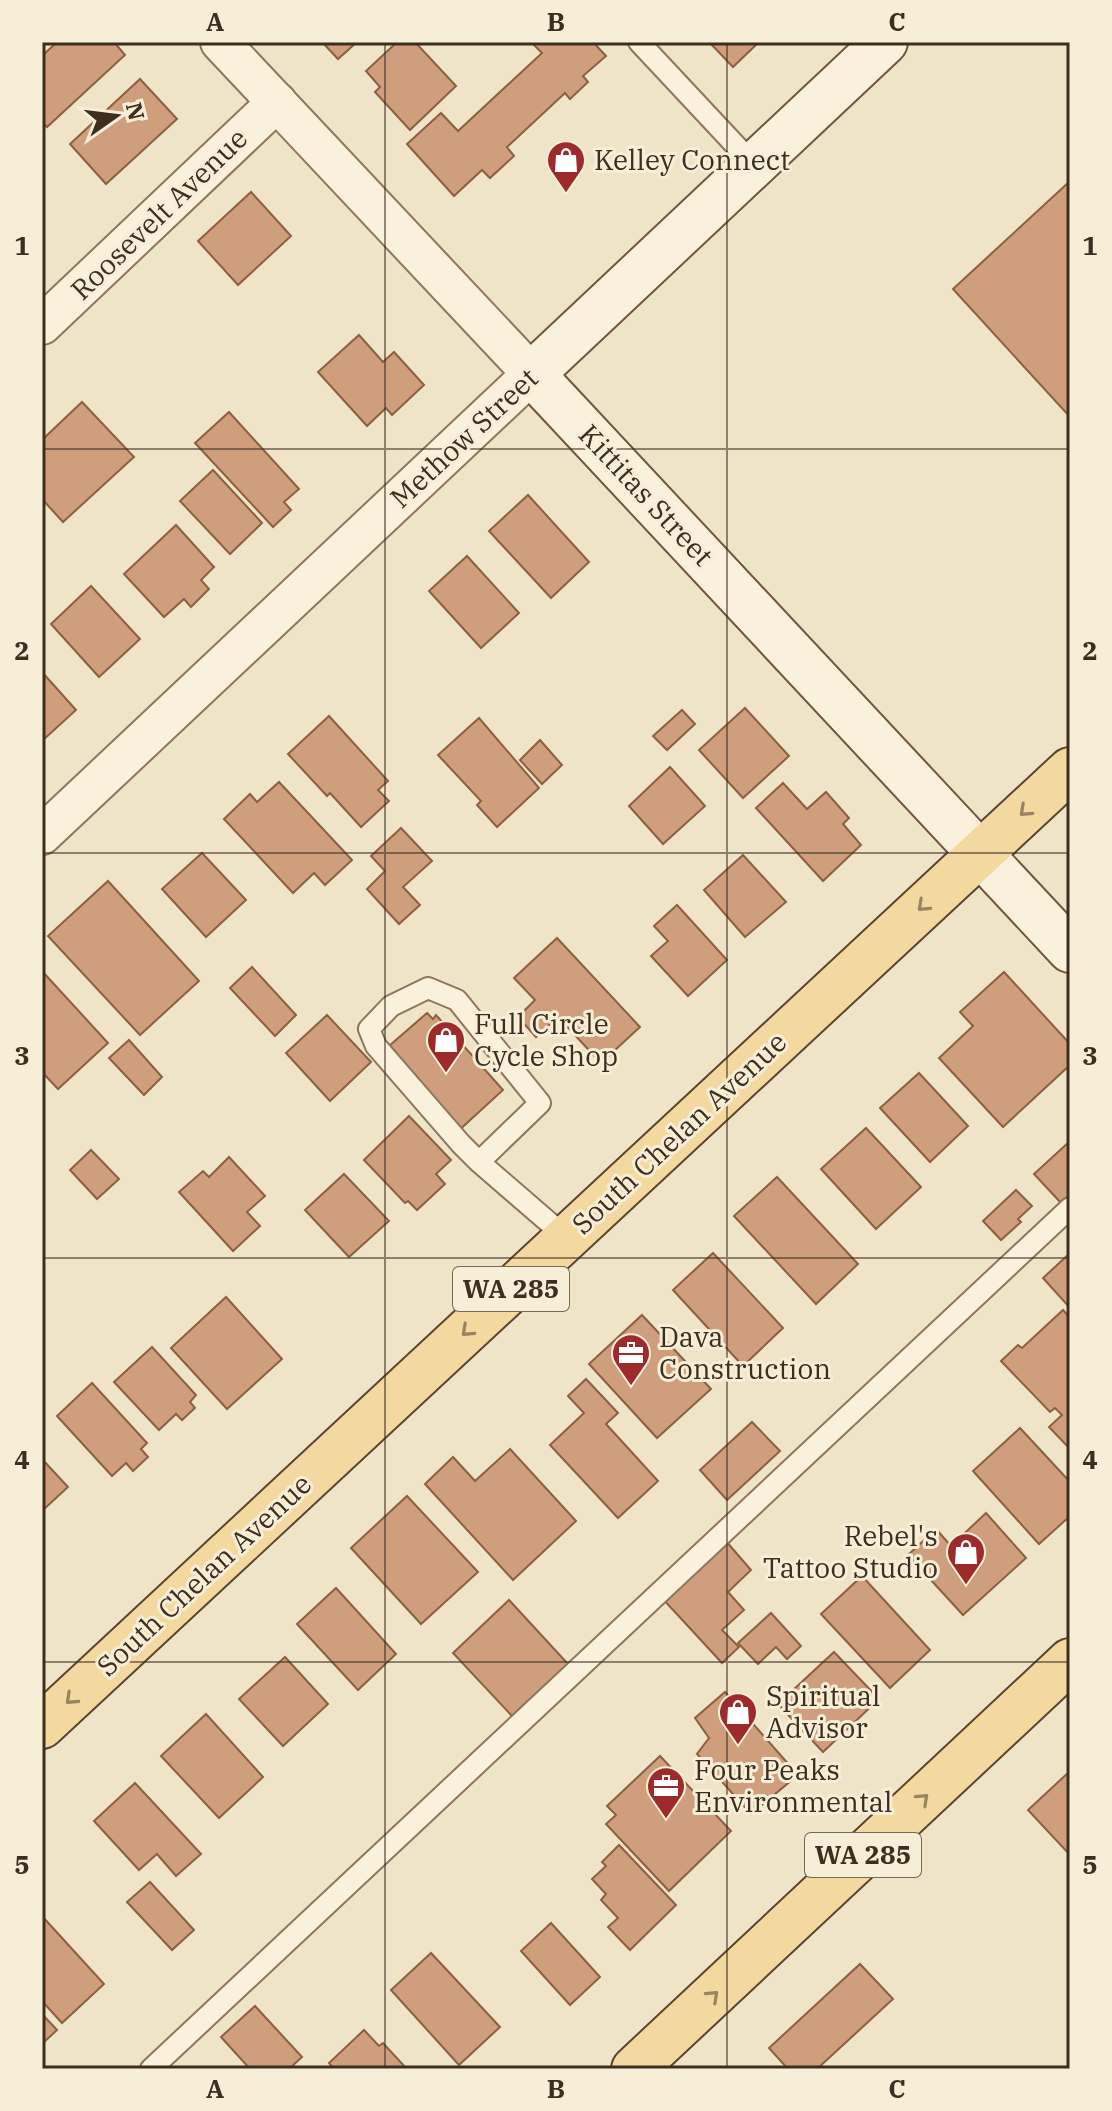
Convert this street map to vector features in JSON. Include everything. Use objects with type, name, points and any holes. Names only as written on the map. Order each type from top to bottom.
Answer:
[{"type":"main road","name":"South Chelan Avenue","points":[[42,1726],[1070,770]]},
{"type":"main road","name":"WA 285","points":[[655,2062],[1070,1661]]},
{"type":"street","name":"Kittitas Street","points":[[220,42],[1070,950]]},
{"type":"street","name":"Methow Street","points":[[42,835],[885,42]]},
{"type":"street","name":"Roosevelt Avenue","points":[[42,325],[277,102]]},
{"type":"lane","points":[[639,42],[754,165]]},
{"type":"lane","points":[[479,1162],[540,1103],[457,1000],[428,988],[391,1006],[369,1029],[376,1046],[461,1144],[479,1162],[567,1238]]},
{"type":"lane","points":[[151,2069],[1070,1208]]},
{"type":"building","points":[[57,42],[114,42],[125,55],[47,127],[42,122],[42,56]]},
{"type":"building","points":[[322,42],[357,42],[338,59]]},
{"type":"building","points":[[397,42],[415,42],[456,86],[410,130],[375,92],[380,87],[366,71]]},
{"type":"building","points":[[531,42],[593,42],[606,56],[583,76],[588,82],[570,99],[565,93],[507,147],[514,156],[490,178],[482,170],[454,196],[407,144],[441,113],[458,131],[542,53]]},
{"type":"building","points":[[709,42],[759,42],[733,67]]},
{"type":"building","points":[[140,79],[177,119],[106,184],[70,144]]},
{"type":"building","points":[[1070,181],[1070,417],[953,289]]},
{"type":"building","points":[[251,192],[291,236],[238,285],[198,241]]},
{"type":"building","points":[[359,335],[383,362],[394,352],[424,385],[392,415],[386,408],[367,426],[318,372]]},
{"type":"building","points":[[82,402],[134,457],[63,522],[42,499],[42,440]]},
{"type":"building","points":[[229,412],[299,489],[284,502],[291,510],[273,527],[195,443]]},
{"type":"building","points":[[213,470],[262,523],[230,554],[180,501]]},
{"type":"building","points":[[528,495],[589,562],[551,598],[489,531]]},
{"type":"building","points":[[176,525],[214,567],[201,580],[209,589],[191,607],[184,599],[164,617],[124,574]]},
{"type":"building","points":[[467,556],[519,613],[481,648],[429,591]]},
{"type":"building","points":[[91,586],[140,639],[99,677],[51,624]]},
{"type":"building","points":[[42,672],[76,710],[42,741]]},
{"type":"building","points":[[745,708],[789,756],[743,798],[699,750]]},
{"type":"building","points":[[682,710],[695,724],[667,750],[653,736]]},
{"type":"building","points":[[329,716],[388,781],[378,790],[389,801],[361,827],[288,754]]},
{"type":"building","points":[[479,718],[539,788],[497,827],[477,805],[481,801],[438,755]]},
{"type":"building","points":[[540,740],[562,765],[542,784],[520,760]]},
{"type":"building","points":[[670,767],[705,806],[663,844],[629,806]]},
{"type":"building","points":[[279,782],[352,860],[325,885],[314,873],[293,893],[224,819],[250,794],[257,802]]},
{"type":"building","points":[[783,783],[807,809],[826,792],[849,818],[843,824],[861,845],[823,881],[756,808]]},
{"type":"building","points":[[401,828],[432,861],[403,887],[420,905],[399,924],[367,889],[385,871],[371,856]]},
{"type":"building","points":[[202,853],[246,900],[206,937],[162,889]]},
{"type":"building","points":[[743,855],[786,902],[745,937],[704,890]]},
{"type":"building","points":[[108,881],[199,981],[140,1035],[48,936]]},
{"type":"building","points":[[677,905],[727,960],[688,996],[651,956],[668,941],[654,926]]},
{"type":"building","points":[[557,938],[640,1027],[601,1063],[558,1017],[536,1037],[518,1017],[535,1000],[514,978]]},
{"type":"building","points":[[252,967],[296,1015],[275,1036],[230,988]]},
{"type":"building","points":[[42,971],[108,1043],[58,1089],[42,1072]]},
{"type":"building","points":[[1004,972],[1070,1044],[1070,1065],[1003,1127],[939,1058],[973,1026],[960,1012]]},
{"type":"building","name":"Full Circle Cycle Shop","points":[[427,1013],[433,1019],[436,1015],[503,1090],[456,1133],[389,1059],[396,1052],[389,1046]]},
{"type":"building","points":[[327,1015],[371,1062],[330,1101],[286,1053]]},
{"type":"building","points":[[129,1040],[162,1077],[144,1095],[109,1058]]},
{"type":"building","points":[[919,1073],[968,1126],[930,1162],[880,1108]]},
{"type":"building","points":[[409,1116],[451,1160],[436,1174],[445,1184],[417,1210],[408,1201],[405,1203],[364,1160]]},
{"type":"building","points":[[866,1128],[921,1187],[876,1229],[821,1169]]},
{"type":"building","points":[[1070,1141],[1070,1196],[1062,1204],[1034,1174]]},
{"type":"building","points":[[91,1150],[119,1179],[97,1199],[70,1170]]},
{"type":"building","points":[[229,1157],[265,1196],[247,1212],[260,1226],[233,1251],[179,1192],[203,1171],[209,1177]]},
{"type":"building","points":[[344,1174],[389,1221],[349,1257],[305,1210]]},
{"type":"building","points":[[777,1177],[858,1264],[816,1304],[734,1216]]},
{"type":"building","points":[[1016,1190],[1032,1206],[1018,1219],[1021,1222],[1001,1240],[983,1221]]},
{"type":"building","points":[[713,1253],[783,1328],[743,1366],[673,1290]]},
{"type":"building","points":[[1070,1253],[1070,1308],[1043,1278]]},
{"type":"building","points":[[226,1297],[282,1359],[227,1409],[171,1348]]},
{"type":"building","points":[[1063,1310],[1070,1318],[1070,1449],[1049,1427],[1062,1415],[1055,1408],[1050,1412],[1001,1361],[1018,1345],[1022,1348]]},
{"type":"building","points":[[642,1315],[711,1389],[657,1438],[589,1364]]},
{"type":"building","points":[[152,1347],[196,1395],[190,1402],[195,1408],[182,1420],[176,1414],[159,1430],[114,1382]]},
{"type":"building","points":[[586,1379],[618,1413],[606,1424],[658,1481],[618,1518],[550,1445],[584,1413],[568,1396]]},
{"type":"building","points":[[92,1383],[147,1443],[141,1449],[148,1457],[133,1471],[126,1463],[112,1476],[57,1416]]},
{"type":"building","points":[[752,1422],[780,1451],[727,1500],[700,1470]]},
{"type":"building","points":[[1020,1428],[1070,1482],[1070,1516],[1039,1544],[973,1471]]},
{"type":"building","points":[[510,1449],[576,1521],[513,1580],[425,1484],[453,1457],[475,1481]]},
{"type":"building","points":[[42,1459],[68,1487],[42,1511]]},
{"type":"building","points":[[407,1496],[478,1572],[421,1624],[351,1548]]},
{"type":"building","name":"Rebel's Tattoo Studio","points":[[986,1513],[1026,1558],[963,1615],[908,1555],[936,1529],[951,1546]]},
{"type":"building","points":[[725,1540],[751,1570],[728,1592],[744,1610],[722,1630],[739,1647],[722,1663],[662,1598]]},
{"type":"building","points":[[862,1576],[930,1650],[890,1688],[821,1614]]},
{"type":"building","points":[[336,1588],[396,1654],[358,1690],[297,1624]]},
{"type":"building","points":[[509,1600],[568,1664],[512,1716],[453,1653]]},
{"type":"building","points":[[771,1613],[801,1646],[787,1659],[776,1647],[758,1664],[738,1643]]},
{"type":"building","points":[[834,1652],[879,1699],[823,1752],[778,1704]]},
{"type":"building","points":[[285,1657],[328,1704],[283,1746],[239,1699]]},
{"type":"building","name":"Spiritual Advisor","points":[[725,1692],[798,1775],[751,1814],[697,1754],[709,1738],[695,1718]]},
{"type":"building","points":[[206,1714],[263,1777],[219,1818],[161,1756]]},
{"type":"building","name":"Four Peaks Environmental","points":[[660,1756],[731,1831],[669,1891],[606,1824],[616,1815],[607,1806]]},
{"type":"building","points":[[1070,1771],[1070,1855],[1028,1810]]},
{"type":"building","points":[[135,1783],[201,1854],[176,1876],[157,1854],[139,1870],[94,1821]]},
{"type":"building","points":[[619,1845],[676,1905],[630,1950],[608,1927],[618,1918],[601,1900],[606,1894],[592,1879],[606,1866],[602,1862]]},
{"type":"building","points":[[150,1882],[194,1930],[172,1950],[127,1902]]},
{"type":"building","points":[[42,1916],[104,1984],[62,2023],[42,2001]]},
{"type":"building","points":[[551,1923],[600,1977],[570,2005],[521,1951]]},
{"type":"building","points":[[431,1953],[500,2027],[459,2065],[391,1990]]},
{"type":"building","points":[[860,1964],[893,1999],[817,2069],[788,2069],[769,2048]]},
{"type":"building","points":[[255,2006],[302,2057],[289,2069],[250,2069],[221,2037]]},
{"type":"building","points":[[42,2014],[57,2030],[42,2044]]},
{"type":"building","points":[[364,2030],[379,2046],[383,2043],[407,2069],[334,2069],[329,2063]]},
{"type":"place","name":"Kelley Connect","points":[[566,194]]},
{"type":"place","name":"Full Circle Cycle Shop","points":[[446,1074]]},
{"type":"place","name":"Dava Construction","points":[[631,1387]]},
{"type":"place","name":"Rebel's Tattoo Studio","points":[[966,1586]]},
{"type":"place","name":"Spiritual Advisor","points":[[738,1746]]},
{"type":"place","name":"Four Peaks Environmental","points":[[666,1820]]}]
